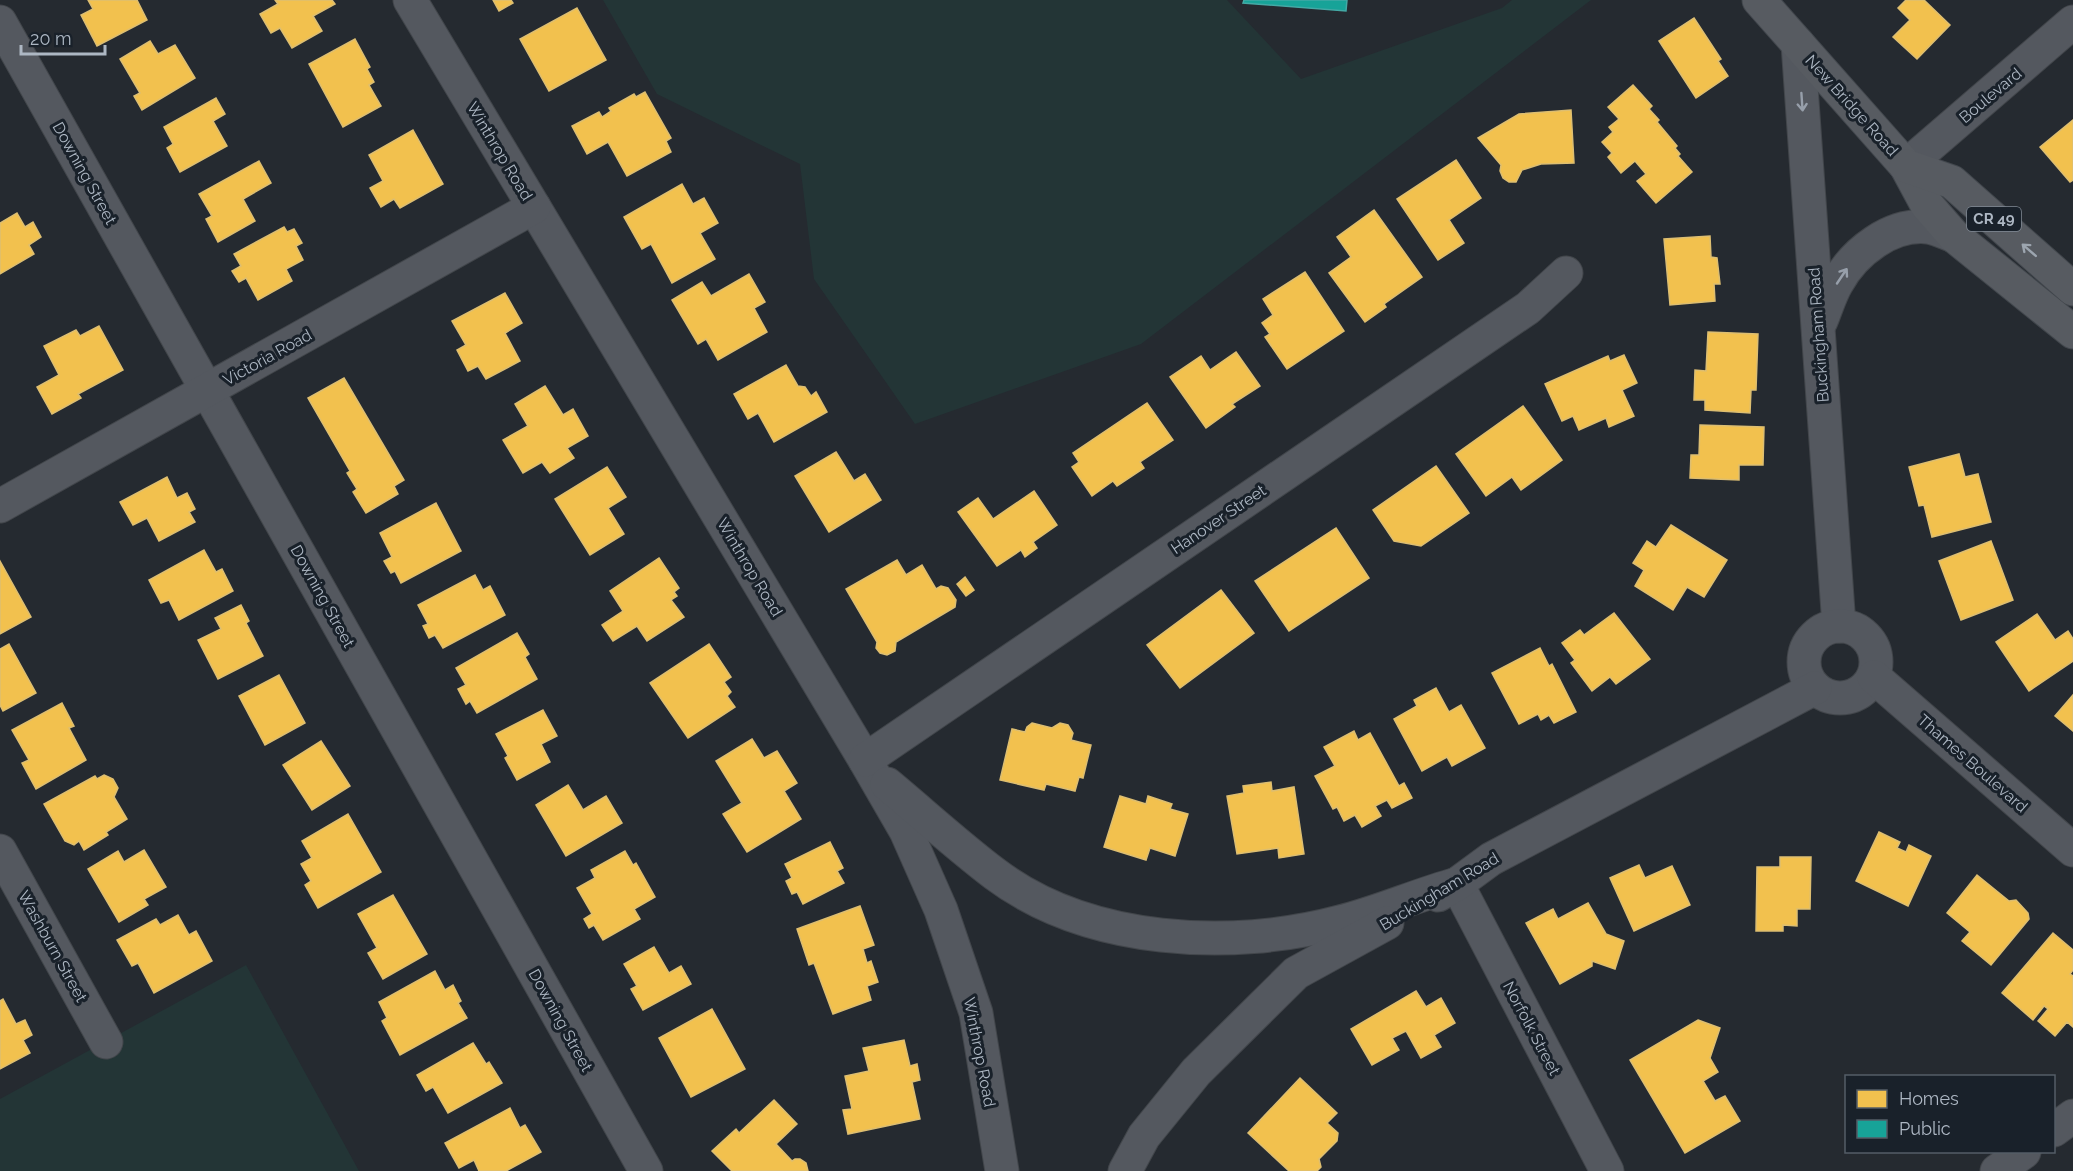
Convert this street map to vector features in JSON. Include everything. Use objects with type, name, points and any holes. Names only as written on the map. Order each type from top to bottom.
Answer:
[{"type":"main road","name":"CR 49","points":[[1759,0],[1798,44]]},
{"type":"main road","name":"New Bridge Road","points":[[1798,44],[1906,165],[1927,205],[1954,236],[2073,332]]},
{"type":"main road","name":"New Bridge Road","points":[[1906,165],[1952,182],[2073,289]]},
{"type":"street","name":"Winthrop Road","points":[[410,0],[869,765],[906,831],[941,910],[976,1013],[1002,1171]]},
{"type":"street","name":"Downing Street","points":[[0,22],[646,1171]]},
{"type":"street","name":"Boulevard","points":[[1906,165],[2073,22]]},
{"type":"street","name":"Buckingham Road","points":[[1798,44],[1839,626]]},
{"type":"street","name":"Victoria Road","points":[[0,506],[534,207]]},
{"type":"street","points":[[1818,329],[1836,284],[1845,270],[1879,239],[1910,227],[1929,227],[1954,236]]},
{"type":"street","name":"Hanover Street","points":[[869,765],[1528,308],[1566,273]]},
{"type":"street","points":[[1847,626],[1859,631],[1875,649],[1877,660],[1874,677],[1863,691],[1854,696],[1842,699],[1831,698],[1815,688],[1806,674],[1804,661],[1807,649],[1813,638],[1823,630],[1847,626]]},
{"type":"street","name":"Thames Boulevard","points":[[1874,677],[2073,850]]},
{"type":"street","name":"Buckingham Road","points":[[1125,1171],[1144,1136],[1196,1072],[1296,973],[1457,884],[1491,859],[1815,688]]},
{"type":"street","points":[[869,765],[996,875],[1036,899],[1078,918],[1123,930],[1175,936],[1219,937],[1285,933],[1339,923],[1430,891],[1457,884]]},
{"type":"street","name":"Washburn Street","points":[[0,851],[106,1042]]},
{"type":"street","name":"Norfolk Street","points":[[1457,884],[1606,1171]]},
{"type":"street","points":[[2055,1129],[2073,1116]]},
{"type":"street","points":[[1997,1171],[2023,1153]]},
{"type":"shaded area","points":[[603,0],[1227,0],[1301,79],[1502,8],[1512,0],[1591,0],[1141,344],[915,424],[814,279],[800,164],[657,94]]},
{"type":"shaded area","points":[[246,965],[359,1171],[0,1171],[0,1099]]},
{"type":"building: Homes","points":[[88,0],[137,0],[147,20],[97,46],[81,15],[93,9]]},
{"type":"building: Homes","points":[[275,0],[332,0],[335,4],[313,16],[322,31],[292,48],[280,28],[271,33],[260,14],[278,4]]},
{"type":"building: Homes","points":[[493,0],[511,0],[513,3],[499,11]]},
{"type":"building: Homes","points":[[1906,0],[1924,0],[1950,25],[1917,59],[1893,37],[1910,20],[1898,8]]},
{"type":"building: Homes","points":[[577,8],[606,60],[549,91],[520,39]]},
{"type":"building: Homes","points":[[1694,18],[1721,59],[1718,61],[1728,76],[1696,98],[1659,41]]},
{"type":"building: Homes","points":[[355,39],[370,67],[367,69],[374,82],[369,85],[381,106],[343,127],[309,64]]},
{"type":"building: Homes","points":[[150,41],[158,54],[175,45],[195,78],[142,110],[134,96],[140,93],[120,59]]},
{"type":"building: Homes","points":[[1633,85],[1652,106],[1649,109],[1677,146],[1675,148],[1680,154],[1678,156],[1692,172],[1656,203],[1637,181],[1646,174],[1635,161],[1621,173],[1608,157],[1612,153],[1602,142],[1613,132],[1609,127],[1619,119],[1608,107]]},
{"type":"building: Homes","points":[[645,92],[671,138],[666,141],[671,152],[627,176],[608,142],[587,154],[572,126],[599,112],[602,117],[611,111],[609,108],[634,94],[636,97]]},
{"type":"building: Homes","points":[[216,98],[225,114],[213,121],[227,146],[180,172],[167,148],[173,144],[164,127]]},
{"type":"building: Homes","points":[[1571,110],[1574,163],[1541,164],[1522,170],[1516,182],[1509,182],[1503,178],[1500,171],[1501,165],[1478,138],[1519,114]]},
{"type":"building: Homes","points":[[2073,120],[2073,180],[2070,182],[2040,147]]},
{"type":"building: Homes","points":[[413,130],[443,184],[400,208],[394,199],[381,207],[370,188],[383,181],[369,155]]},
{"type":"building: Homes","points":[[1456,160],[1481,198],[1449,220],[1464,243],[1438,260],[1397,199]]},
{"type":"building: Homes","points":[[259,161],[271,183],[243,199],[255,221],[218,242],[206,219],[212,216],[199,194]]},
{"type":"building: Homes","points":[[682,184],[693,204],[704,198],[718,223],[700,233],[715,259],[672,283],[651,244],[642,249],[624,217]]},
{"type":"building: Homes","points":[[1374,210],[1422,277],[1384,304],[1386,307],[1365,322],[1329,273],[1351,257],[1337,237]]},
{"type":"building: Homes","points":[[17,213],[25,227],[33,222],[41,237],[29,245],[34,254],[0,274],[0,223]]},
{"type":"building: Homes","points":[[284,227],[287,232],[294,229],[302,243],[296,246],[303,260],[286,269],[292,281],[258,300],[246,278],[239,282],[232,271],[241,266],[234,254]]},
{"type":"building: Homes","points":[[1710,236],[1711,257],[1717,258],[1720,284],[1714,284],[1715,301],[1670,305],[1664,239]]},
{"type":"building: Homes","points":[[1305,272],[1344,331],[1287,369],[1265,337],[1270,334],[1262,323],[1273,315],[1263,299]]},
{"type":"building: Homes","points":[[749,274],[765,302],[754,308],[767,332],[718,360],[706,339],[698,344],[672,300],[702,282],[711,296]]},
{"type":"building: Homes","points":[[505,293],[522,323],[505,333],[520,361],[486,379],[478,366],[468,371],[457,350],[466,345],[452,321]]},
{"type":"building: Homes","points":[[99,326],[123,370],[78,394],[81,398],[52,414],[37,387],[59,375],[44,346],[76,330],[80,336]]},
{"type":"building: Homes","points":[[1708,332],[1758,334],[1756,390],[1751,390],[1750,413],[1705,410],[1705,400],[1694,400],[1695,370],[1706,371]]},
{"type":"building: Homes","points":[[1236,352],[1260,386],[1232,404],[1235,407],[1206,428],[1170,377],[1201,356],[1210,370]]},
{"type":"building: Homes","points":[[1624,355],[1637,383],[1622,390],[1634,416],[1609,427],[1606,418],[1579,430],[1573,416],[1562,421],[1545,384],[1608,356],[1610,361]]},
{"type":"building: Homes","points":[[786,365],[798,386],[805,387],[811,396],[816,392],[827,412],[774,442],[758,413],[748,419],[734,394]]},
{"type":"building: Homes","points":[[344,378],[404,480],[394,486],[398,494],[366,513],[353,492],[357,489],[347,473],[350,471],[308,398]]},
{"type":"building: Homes","points":[[545,386],[563,415],[573,409],[588,436],[567,448],[574,458],[550,473],[542,462],[523,473],[503,440],[528,426],[515,404]]},
{"type":"building: Homes","points":[[1147,403],[1173,440],[1140,462],[1144,468],[1117,486],[1113,481],[1092,496],[1072,467],[1079,462],[1073,453]]},
{"type":"building: Homes","points":[[1523,406],[1562,460],[1521,490],[1512,477],[1486,496],[1456,454]]},
{"type":"building: Homes","points":[[1700,425],[1764,427],[1763,465],[1739,465],[1739,480],[1690,478],[1691,455],[1699,455]]},
{"type":"building: Homes","points":[[836,452],[854,481],[865,474],[881,500],[829,532],[795,476]]},
{"type":"building: Homes","points":[[1959,454],[1965,477],[1978,474],[1991,522],[1932,537],[1924,505],[1919,506],[1909,467]]},
{"type":"building: Homes","points":[[1436,466],[1469,513],[1421,546],[1394,541],[1373,510]]},
{"type":"building: Homes","points":[[607,467],[626,497],[608,508],[624,534],[590,555],[555,499]]},
{"type":"building: Homes","points":[[167,477],[177,498],[187,493],[195,509],[189,512],[195,522],[159,541],[147,518],[133,525],[120,502]]},
{"type":"building: Homes","points":[[1034,491],[1057,525],[1033,542],[1037,548],[1025,557],[1021,550],[997,566],[958,512],[978,498],[993,519]]},
{"type":"building: Homes","points":[[436,503],[461,551],[401,583],[395,571],[391,573],[384,561],[392,557],[380,533]]},
{"type":"building: Homes","points":[[1671,525],[1727,560],[1704,597],[1687,587],[1673,610],[1635,586],[1644,570],[1633,563],[1647,541],[1656,547]]},
{"type":"building: Homes","points":[[1336,528],[1369,578],[1289,631],[1255,581]]},
{"type":"building: Homes","points":[[1991,541],[2013,600],[1961,620],[1939,561]]},
{"type":"building: Homes","points":[[204,550],[216,572],[222,569],[233,591],[179,620],[169,600],[161,603],[149,580]]},
{"type":"building: Homes","points":[[659,558],[679,588],[674,592],[677,596],[671,600],[684,617],[647,641],[637,626],[613,641],[602,625],[623,611],[610,591]]},
{"type":"building: Homes","points":[[897,560],[906,575],[922,565],[936,589],[941,586],[948,588],[956,600],[955,607],[896,642],[895,651],[887,655],[880,653],[876,648],[877,642],[846,589]]},
{"type":"building: Homes","points":[[0,561],[31,617],[0,634]]},
{"type":"building: Homes","points":[[475,575],[483,590],[490,586],[505,615],[443,648],[435,635],[429,638],[423,626],[428,624],[418,605]]},
{"type":"building: Homes","points":[[965,577],[974,590],[966,596],[957,584]]},
{"type":"building: Homes","points":[[1221,590],[1254,633],[1180,688],[1147,645]]},
{"type":"building: Homes","points":[[241,605],[249,621],[246,623],[263,656],[218,679],[198,640],[221,629],[215,618]]},
{"type":"building: Homes","points":[[1614,613],[1650,659],[1616,684],[1610,677],[1592,691],[1571,663],[1575,660],[1562,643],[1580,630],[1584,635]]},
{"type":"building: Homes","points":[[2037,614],[2055,640],[2068,631],[2073,639],[2073,661],[2029,691],[1996,642]]},
{"type":"building: Homes","points":[[517,633],[529,654],[525,657],[537,679],[477,713],[470,701],[466,704],[458,689],[466,685],[456,668]]},
{"type":"building: Homes","points":[[9,644],[36,693],[3,711],[0,705],[0,649]]},
{"type":"building: Homes","points":[[709,644],[731,677],[724,682],[731,692],[727,696],[735,707],[688,738],[650,683]]},
{"type":"building: Homes","points":[[1540,648],[1549,666],[1552,664],[1576,712],[1554,723],[1549,715],[1541,720],[1538,714],[1519,724],[1492,673]]},
{"type":"building: Homes","points":[[279,675],[305,723],[265,745],[239,696]]},
{"type":"building: Homes","points":[[1436,688],[1449,712],[1461,705],[1485,748],[1452,766],[1447,757],[1422,771],[1394,719],[1417,706],[1414,700]]},
{"type":"building: Homes","points":[[2073,695],[2073,731],[2055,716]]},
{"type":"building: Homes","points":[[62,703],[74,726],[69,728],[86,760],[36,789],[22,763],[29,760],[12,730]]},
{"type":"building: Homes","points":[[543,710],[557,736],[541,744],[550,762],[517,780],[496,734]]},
{"type":"building: Homes","points":[[1032,723],[1052,728],[1060,723],[1068,725],[1073,733],[1071,740],[1091,745],[1083,778],[1079,777],[1075,791],[1046,784],[1044,790],[1000,780],[1012,729],[1025,732]]},
{"type":"building: Homes","points":[[1354,731],[1358,740],[1370,733],[1399,786],[1404,783],[1412,798],[1392,808],[1387,800],[1375,806],[1381,816],[1362,827],[1355,815],[1344,821],[1337,807],[1333,809],[1315,776],[1335,766],[1324,747]]},
{"type":"building: Homes","points":[[752,739],[764,758],[777,751],[797,783],[784,791],[801,819],[747,852],[723,814],[742,803],[716,761]]},
{"type":"building: Homes","points":[[321,741],[350,786],[312,810],[283,765]]},
{"type":"building: Homes","points":[[104,775],[113,779],[118,788],[114,797],[127,819],[106,832],[108,835],[84,850],[79,841],[74,845],[65,841],[44,804],[95,776],[97,779]]},
{"type":"building: Homes","points":[[1271,782],[1272,791],[1294,787],[1304,854],[1279,858],[1278,848],[1237,854],[1227,796],[1244,793],[1243,786]]},
{"type":"building: Homes","points":[[568,785],[583,810],[606,796],[622,823],[566,856],[536,805]]},
{"type":"building: Homes","points":[[1120,796],[1146,804],[1148,796],[1172,804],[1170,809],[1188,814],[1175,856],[1150,848],[1146,860],[1104,847]]},
{"type":"building: Homes","points":[[348,814],[381,872],[318,908],[305,885],[311,881],[301,864],[312,858],[302,841]]},
{"type":"building: Homes","points":[[1879,832],[1900,842],[1897,848],[1906,852],[1909,845],[1931,856],[1908,906],[1856,881]]},
{"type":"building: Homes","points":[[830,842],[843,868],[837,871],[844,883],[803,904],[797,892],[792,894],[786,881],[792,878],[785,864]]},
{"type":"building: Homes","points":[[144,850],[166,887],[144,899],[148,905],[119,922],[88,869],[118,851],[124,862]]},
{"type":"building: Homes","points":[[625,851],[633,865],[636,863],[655,897],[634,909],[640,919],[603,940],[594,925],[589,928],[584,919],[592,914],[577,888],[595,878],[591,870]]},
{"type":"building: Homes","points":[[1780,857],[1811,857],[1810,909],[1797,909],[1797,926],[1783,925],[1783,931],[1756,931],[1757,867],[1780,867]]},
{"type":"building: Homes","points":[[1639,865],[1645,878],[1672,866],[1690,905],[1634,931],[1610,878]]},
{"type":"building: Homes","points":[[1977,875],[2009,901],[2016,900],[2028,913],[2029,919],[1991,965],[1962,941],[1970,932],[1947,913]]},
{"type":"building: Homes","points":[[393,895],[427,954],[383,979],[368,953],[377,948],[358,914]]},
{"type":"building: Homes","points":[[1588,903],[1606,934],[1624,941],[1615,969],[1592,961],[1592,966],[1560,984],[1526,923],[1553,909],[1558,919]]},
{"type":"building: Homes","points":[[860,906],[874,945],[863,949],[867,963],[871,961],[878,982],[867,986],[871,1000],[833,1014],[814,963],[809,965],[797,929]]},
{"type":"building: Homes","points":[[178,915],[189,935],[196,931],[212,961],[154,993],[138,963],[132,966],[117,940],[156,919],[160,925]]},
{"type":"building: Homes","points":[[2053,933],[2073,950],[2073,970],[2070,974],[2073,976],[2073,1027],[2067,1022],[2055,1036],[2038,1021],[2048,1009],[2044,1006],[2033,1020],[2002,993]]},
{"type":"building: Homes","points":[[654,947],[669,973],[681,966],[691,984],[643,1010],[631,989],[637,986],[624,964]]},
{"type":"building: Homes","points":[[435,971],[445,990],[453,985],[461,1001],[458,1003],[467,1018],[400,1055],[382,1021],[387,1018],[379,1002]]},
{"type":"building: Homes","points":[[1416,991],[1426,1007],[1441,998],[1455,1023],[1434,1035],[1441,1047],[1421,1058],[1406,1031],[1392,1038],[1399,1050],[1372,1065],[1351,1029]]},
{"type":"building: Homes","points":[[3,999],[16,1024],[25,1020],[32,1035],[23,1040],[30,1053],[0,1069],[0,1001]]},
{"type":"building: Homes","points":[[712,1009],[745,1069],[691,1097],[659,1038]]},
{"type":"building: Homes","points":[[1698,1020],[1720,1028],[1710,1058],[1718,1072],[1703,1081],[1715,1101],[1725,1096],[1740,1121],[1685,1153],[1630,1060]]},
{"type":"building: Homes","points":[[904,1040],[910,1066],[917,1064],[920,1080],[912,1082],[920,1119],[848,1134],[843,1110],[852,1109],[845,1076],[869,1071],[863,1048]]},
{"type":"building: Homes","points":[[473,1043],[486,1064],[489,1062],[502,1083],[448,1113],[433,1087],[426,1091],[417,1075]]},
{"type":"building: Homes","points":[[1300,1078],[1337,1113],[1327,1123],[1338,1133],[1337,1141],[1319,1159],[1321,1167],[1317,1171],[1289,1171],[1248,1133]]},
{"type":"building: Homes","points":[[774,1100],[797,1124],[776,1144],[792,1161],[800,1159],[806,1163],[808,1171],[732,1171],[712,1151],[736,1129],[739,1133]]},
{"type":"building: Homes","points":[[510,1108],[520,1128],[525,1125],[541,1152],[506,1171],[479,1171],[474,1160],[459,1168],[445,1143]]},
{"type":"building: Public","points":[[1244,0],[1347,0],[1346,11],[1243,3]]}]
